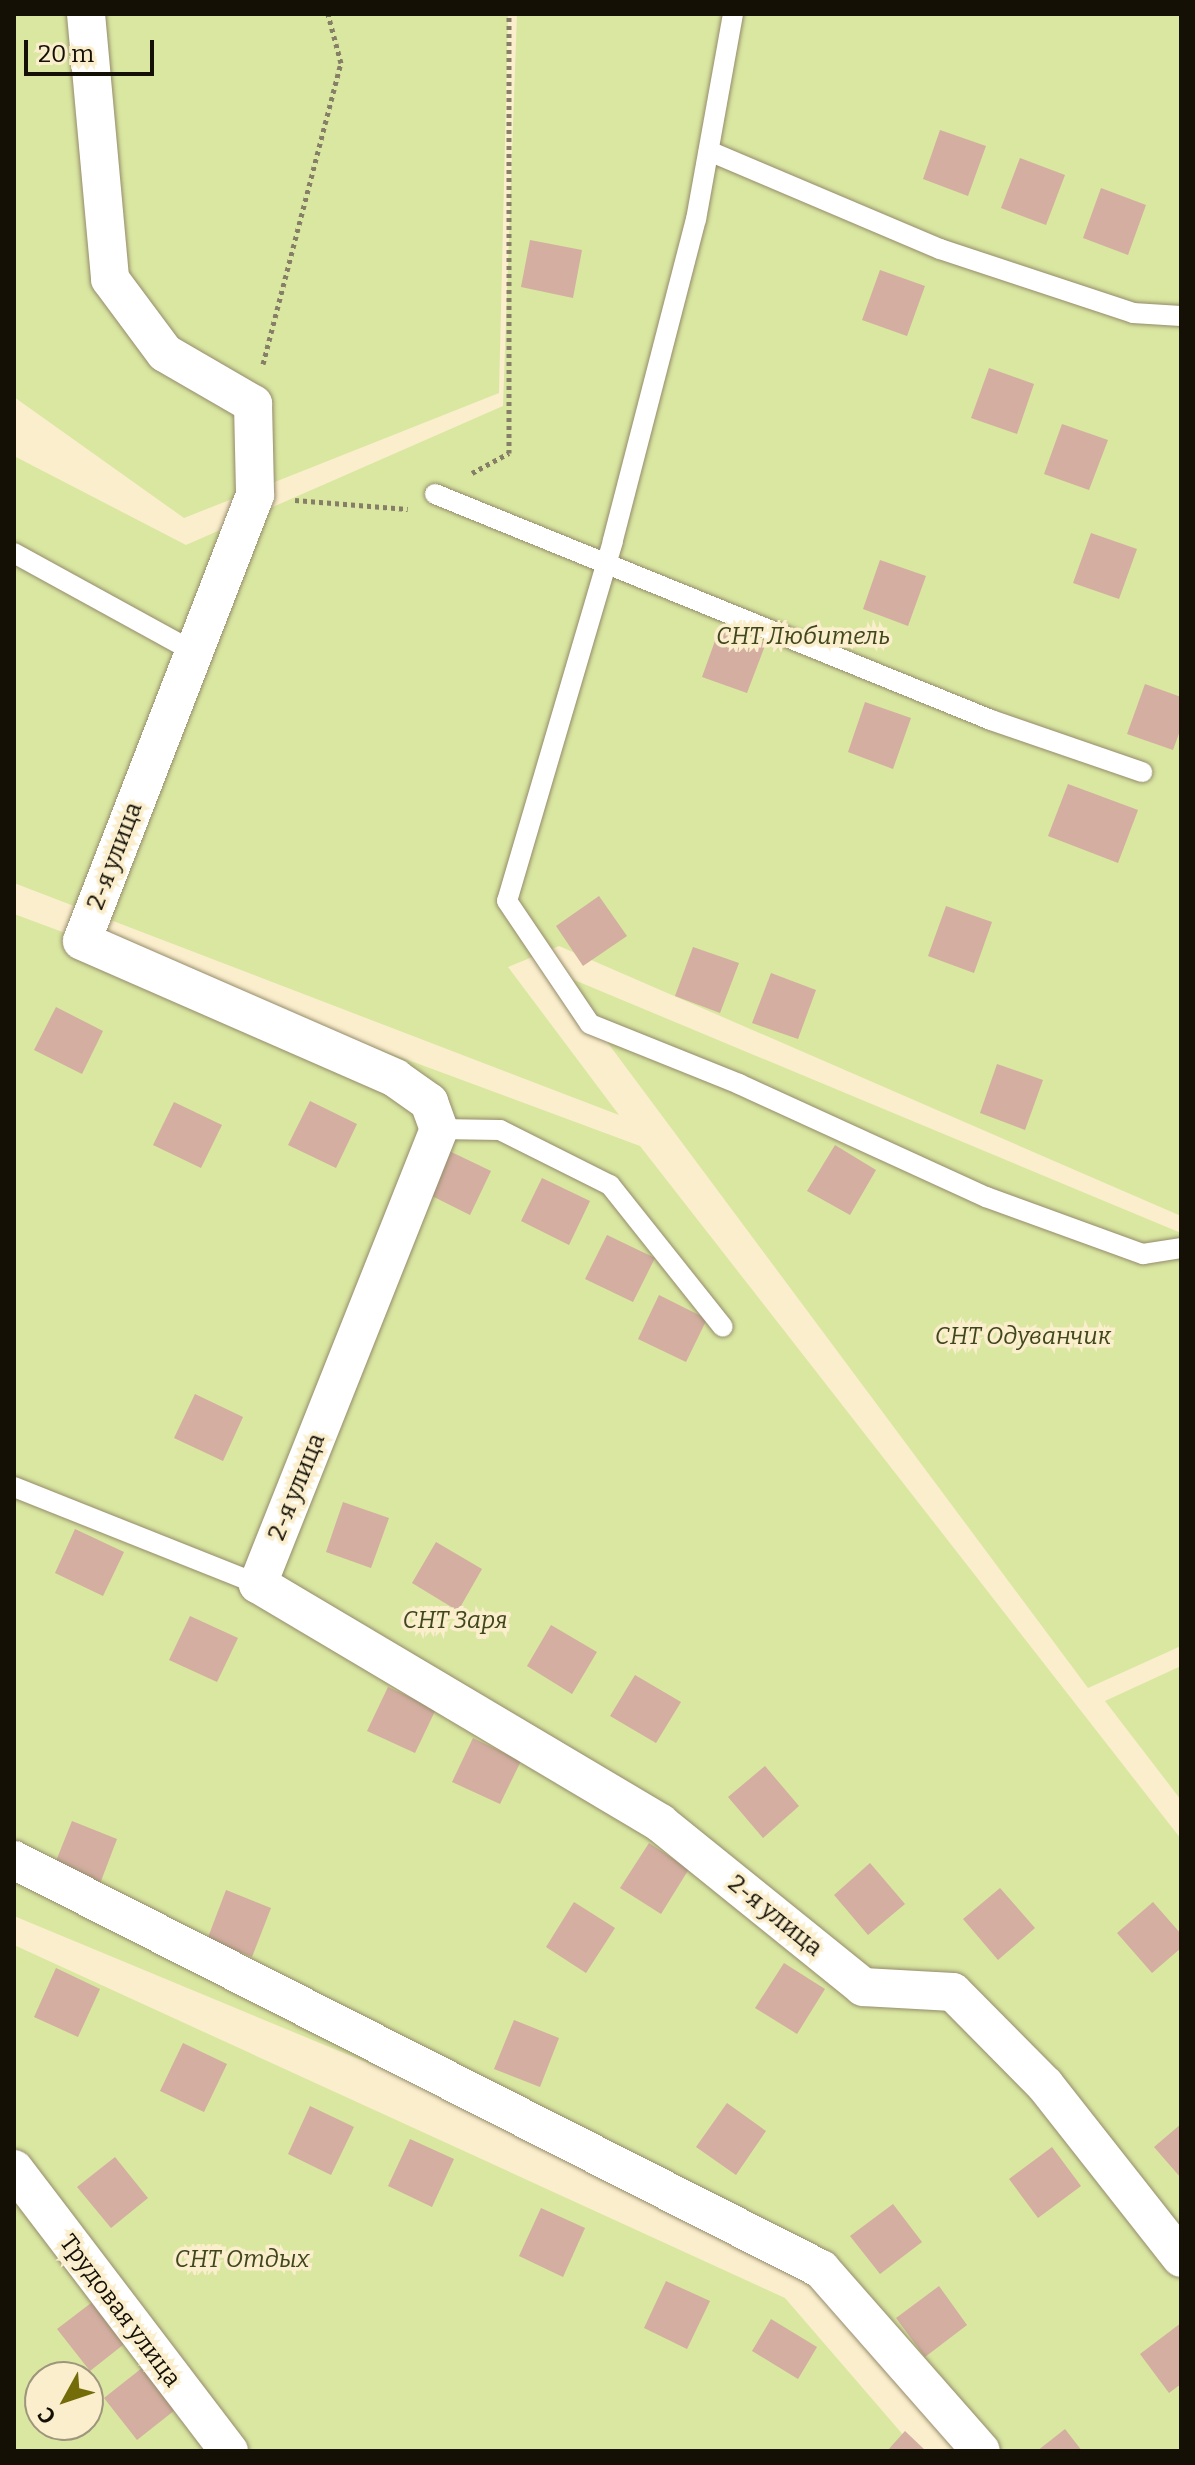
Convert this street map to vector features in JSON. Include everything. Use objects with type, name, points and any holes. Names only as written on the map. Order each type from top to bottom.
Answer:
[{"type":"street","points":[[86,14],[110,279],[165,353],[253,404],[255,495]]},
{"type":"street","name":"2-я улица","points":[[255,495],[82,941],[395,1078],[429,1102],[439,1129],[258,1584],[660,1823],[863,1987],[953,1992],[1045,2085],[1181,2258]]},
{"type":"street","points":[[14,1860],[821,2269],[981,2451]]},
{"type":"street","name":"Трудовая улица","points":[[14,2169],[229,2451]]},
{"type":"lane","points":[[733,14],[696,219],[606,566],[507,901],[590,1024],[739,1084],[986,1197],[1143,1254],[1181,1248]]},
{"type":"lane","points":[[709,151],[940,249],[1133,313],[1181,316]]},
{"type":"lane","points":[[435,494],[606,566],[793,636],[991,720],[1142,772]]},
{"type":"lane","points":[[14,553],[194,652]]},
{"type":"lane","points":[[439,1129],[500,1130],[610,1185],[723,1327]]},
{"type":"lane","points":[[14,1487],[258,1584]]},
{"type":"path","points":[[253,404],[341,63],[328,14]]},
{"type":"path","points":[[255,495],[401,513],[509,453],[509,14]]},
{"type":"green space","points":[[14,14],[508,14],[499,393],[184,518],[14,397]]},
{"type":"green space","name":"СНТ Любитель","points":[[517,14],[1181,14],[1181,1216],[559,946],[508,967],[619,1115],[14,883],[14,456],[186,545],[503,406]]},
{"type":"green space","name":"СНТ Заря","points":[[14,914],[640,1146],[1181,1839],[1181,2451],[981,2451],[765,2228],[14,1916]]},
{"type":"green space","name":"СНТ Одуванчик","points":[[555,972],[1181,1233],[1181,1646],[1088,1688]]},
{"type":"green space","points":[[1181,1666],[1181,1800],[1105,1701]]},
{"type":"green space","name":"СНТ Отдых","points":[[14,1945],[785,2298],[917,2451],[14,2451]]},
{"type":"building","points":[[940,130],[986,146],[968,196],[923,179]]},
{"type":"building","points":[[1020,158],[1065,175],[1046,225],[1001,208]]},
{"type":"building","points":[[1101,188],[1146,205],[1128,255],[1083,238]]},
{"type":"building","points":[[530,240],[582,250],[573,298],[521,287]]},
{"type":"building","points":[[880,270],[925,286],[907,336],[862,320]]},
{"type":"building","points":[[989,368],[1034,384],[1017,434],[971,418]]},
{"type":"building","points":[[1062,424],[1108,440],[1089,490],[1044,474]]},
{"type":"building","points":[[1091,533],[1137,549],[1119,599],[1073,583]]},
{"type":"building","points":[[880,560],[926,576],[908,626],[863,609]]},
{"type":"building","points":[[720,627],[766,643],[747,693],[702,677]]},
{"type":"building","points":[[1145,684],[1181,697],[1181,728],[1173,750],[1127,734]]},
{"type":"building","points":[[865,702],[911,718],[893,769],[848,752]]},
{"type":"building","points":[[1068,784],[1138,810],[1118,863],[1048,836]]},
{"type":"building","points":[[599,896],[627,936],[583,966],[556,926]]},
{"type":"building","points":[[946,906],[992,922],[974,973],[928,956]]},
{"type":"building","points":[[693,947],[739,963],[720,1013],[675,996]]},
{"type":"building","points":[[771,973],[816,990],[798,1039],[752,1023]]},
{"type":"building","points":[[56,1007],[103,1031],[82,1074],[34,1050]]},
{"type":"building","points":[[997,1064],[1043,1080],[1025,1130],[980,1113]]},
{"type":"building","points":[[310,1101],[357,1124],[336,1168],[288,1145]]},
{"type":"building","points":[[174,1102],[222,1125],[201,1168],[153,1145]]},
{"type":"building","points":[[835,1145],[876,1170],[850,1215],[807,1191]]},
{"type":"building","points":[[443,1148],[491,1171],[470,1215],[422,1191]]},
{"type":"building","points":[[542,1178],[590,1201],[569,1245],[521,1221]]},
{"type":"building","points":[[607,1235],[655,1258],[633,1302],[585,1279]]},
{"type":"building","points":[[659,1295],[707,1319],[686,1362],[638,1339]]},
{"type":"building","points":[[195,1394],[243,1417],[223,1461],[174,1438]]},
{"type":"building","points":[[343,1502],[389,1518],[371,1568],[326,1552]]},
{"type":"building","points":[[75,1529],[124,1552],[103,1596],[55,1573]]},
{"type":"building","points":[[436,1542],[482,1569],[458,1611],[412,1583]]},
{"type":"building","points":[[190,1616],[238,1638],[217,1682],[169,1660]]},
{"type":"building","points":[[551,1625],[597,1652],[572,1694],[527,1666]]},
{"type":"building","points":[[635,1675],[681,1702],[656,1743],[610,1716]]},
{"type":"building","points":[[388,1687],[436,1709],[415,1753],[367,1731]]},
{"type":"building","points":[[473,1738],[521,1761],[500,1804],[452,1782]]},
{"type":"building","points":[[765,1766],[799,1806],[763,1838],[728,1797]]},
{"type":"building","points":[[72,1821],[117,1839],[98,1889],[52,1871]]},
{"type":"building","points":[[649,1843],[689,1869],[661,1914],[620,1888]]},
{"type":"building","points":[[870,1863],[905,1904],[868,1935],[834,1895]]},
{"type":"building","points":[[1000,1888],[1035,1928],[998,1960],[963,1919]]},
{"type":"building","points":[[226,1890],[271,1908],[252,1957],[207,1940]]},
{"type":"building","points":[[574,1902],[615,1928],[586,1973],[546,1947]]},
{"type":"building","points":[[1153,1902],[1181,1934],[1181,1948],[1152,1973],[1117,1933]]},
{"type":"building","points":[[784,1963],[825,1989],[797,2034],[755,2008]]},
{"type":"building","points":[[56,1968],[100,1989],[78,2037],[34,2017]]},
{"type":"building","points":[[514,2020],[559,2038],[540,2087],[494,2069]]},
{"type":"building","points":[[183,2043],[227,2064],[204,2112],[160,2091]]},
{"type":"building","points":[[727,2103],[766,2131],[736,2175],[696,2147]]},
{"type":"building","points":[[310,2106],[354,2127],[331,2175],[288,2154]]},
{"type":"building","points":[[1181,2124],[1181,2178],[1154,2147]]},
{"type":"building","points":[[410,2139],[454,2159],[432,2207],[388,2186]]},
{"type":"building","points":[[1052,2147],[1081,2186],[1038,2218],[1009,2179]]},
{"type":"building","points":[[115,2157],[148,2198],[111,2228],[77,2187]]},
{"type":"building","points":[[893,2204],[922,2242],[880,2274],[850,2236]]},
{"type":"building","points":[[541,2208],[585,2228],[563,2277],[519,2256]]},
{"type":"building","points":[[666,2281],[710,2301],[687,2349],[644,2328]]},
{"type":"building","points":[[939,2286],[967,2325],[925,2357],[896,2318]]},
{"type":"building","points":[[95,2300],[128,2341],[103,2361],[82,2361],[57,2329]]},
{"type":"building","points":[[771,2319],[817,2347],[798,2379],[752,2351]]},
{"type":"building","points":[[1181,2323],[1181,2384],[1169,2393],[1140,2354]]},
{"type":"building","points":[[142,2368],[175,2410],[137,2440],[104,2398]]},
{"type":"building","points":[[1065,2429],[1082,2451],[1037,2451]]},
{"type":"building","points":[[905,2431],[926,2451],[887,2451]]}]
